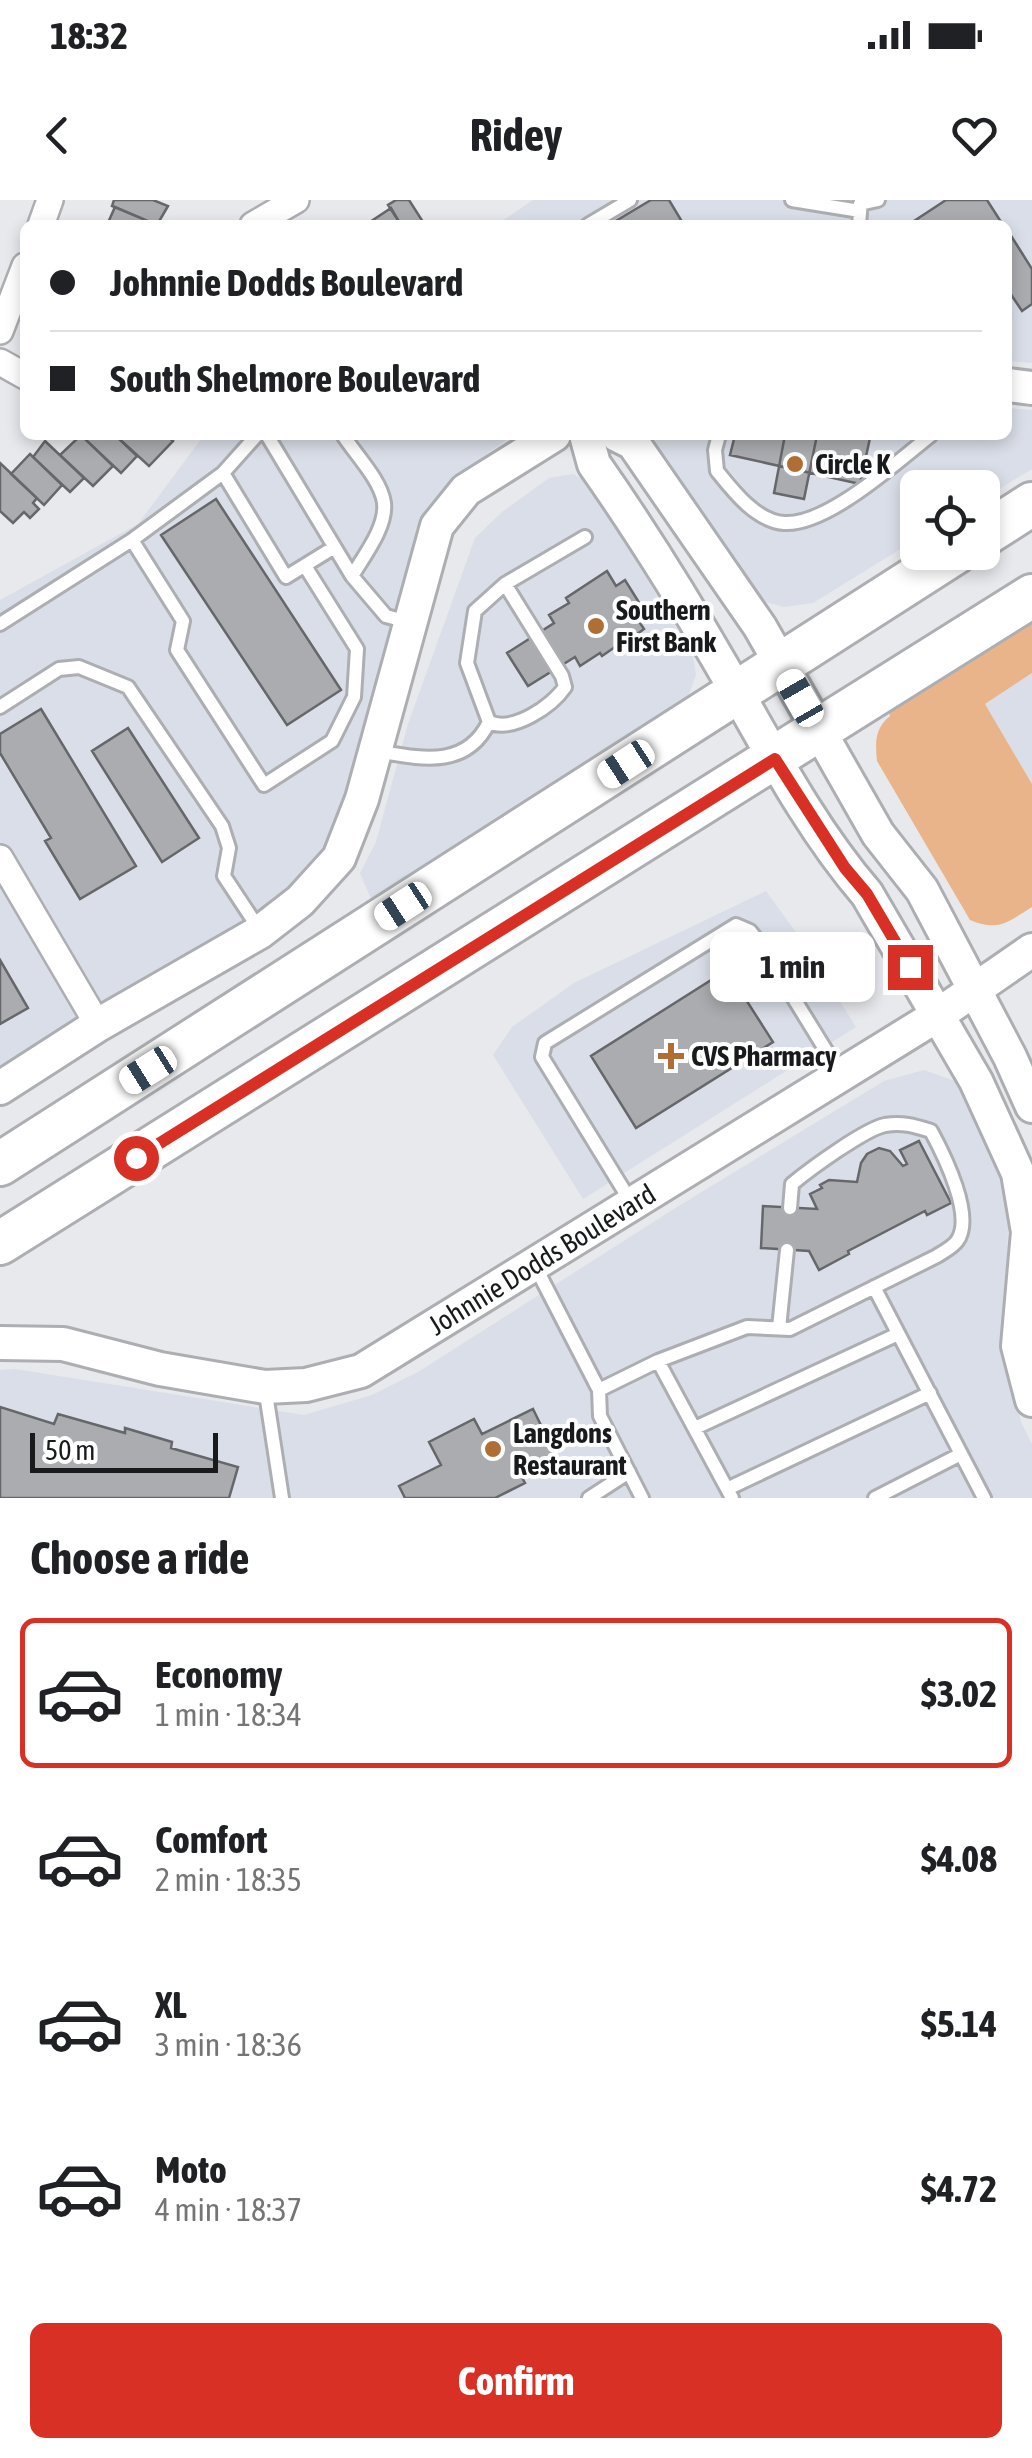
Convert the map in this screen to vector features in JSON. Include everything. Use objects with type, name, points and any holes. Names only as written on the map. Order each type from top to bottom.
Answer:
[{"type":"highway","points":[[1000,524],[1032,504]]},
{"type":"highway","points":[[0,1164],[928,570]]},
{"type":"highway","points":[[0,1244],[1032,596]]},
{"type":"street","points":[[262,220],[296,200]]},
{"type":"street","points":[[0,331],[20,279]]},
{"type":"street","points":[[0,1088],[98,1025],[260,932],[300,901],[340,858],[362,799],[437,526],[466,490],[546,440]]},
{"type":"street","points":[[587,440],[594,464],[775,759],[845,868],[867,894],[976,1080],[1018,1172],[1028,1232],[1018,1346],[1032,1400]]},
{"type":"street","points":[[628,440],[634,443],[760,628],[878,834],[922,890],[1032,1106]]},
{"type":"street","points":[[0,858],[98,1025]]},
{"type":"street","name":"Johnnie Dodds Boulevard","points":[[0,1343],[63,1344],[160,1369],[265,1387],[306,1385],[360,1371],[938,1015],[1032,950]]},
{"type":"lane","points":[[596,220],[630,200]]},
{"type":"lane","points":[[792,200],[860,210],[878,200]]},
{"type":"lane","points":[[0,624],[132,540],[223,473],[252,440]]},
{"type":"lane","points":[[270,440],[352,576],[386,616],[410,622]]},
{"type":"lane","points":[[345,440],[378,488],[384,504],[374,536],[352,576]]},
{"type":"lane","points":[[718,440],[717,471],[754,509],[772,520],[787,523],[850,499],[924,440]]},
{"type":"lane","points":[[223,473],[286,577],[333,548]]},
{"type":"lane","points":[[505,584],[565,687],[558,698],[514,724],[499,726],[490,722],[469,674],[467,646],[475,612],[505,584],[585,537]]},
{"type":"lane","points":[[132,540],[183,621],[177,650],[264,786],[332,741],[354,697],[356,648],[305,566]]},
{"type":"lane","points":[[0,707],[59,669],[79,667],[128,687],[222,826],[230,848],[224,876],[260,932]]},
{"type":"lane","points":[[373,750],[436,760],[466,751],[483,736],[490,722]]},
{"type":"lane","points":[[632,1204],[542,1057],[544,1043],[736,924],[750,931],[762,945],[841,1075]]},
{"type":"lane","points":[[599,1390],[658,1361],[748,1327],[790,1329],[937,1256],[958,1241],[964,1220],[943,1153],[932,1132],[907,1123],[880,1126],[807,1172],[792,1184],[790,1208]]},
{"type":"lane","points":[[779,1328],[787,1250]]},
{"type":"lane","points":[[534,1264],[599,1390],[600,1416],[642,1498]]},
{"type":"lane","points":[[874,1287],[984,1498]]},
{"type":"lane","points":[[694,1428],[898,1334]]},
{"type":"lane","points":[[658,1361],[730,1493],[930,1394]]},
{"type":"lane","points":[[265,1387],[282,1498]]},
{"type":"lane","points":[[875,1498],[961,1454]]},
{"type":"lane","points":[[588,1498],[629,1472]]},
{"type":"shaded area","points":[[533,200],[1032,200],[1032,363],[1012,361],[1012,220],[503,220]]},
{"type":"shaded area","points":[[1012,408],[1032,410],[1032,469],[1000,489],[1000,470],[900,470],[900,549],[813,603],[784,607],[755,599],[650,440],[1012,440]]},
{"type":"shaded area","points":[[200,440],[507,440],[485,455],[444,500],[359,763],[315,877],[0,1081],[0,600],[138,524]]},
{"type":"shaded area","points":[[573,474],[597,487],[693,656],[696,675],[687,700],[372,901],[360,873],[376,842],[408,724],[475,538],[502,512],[549,478]]},
{"type":"shaded area","points":[[1032,616],[1032,673],[985,704],[1032,784],[1032,907],[1009,921],[988,925],[970,920],[877,761],[876,742],[881,725],[890,716],[887,708]]},
{"type":"shaded area","points":[[1032,673],[1032,784],[985,704]]},
{"type":"shaded area","points":[[766,891],[856,1027],[583,1199],[493,1055],[512,1027],[574,983]]},
{"type":"shaded area","points":[[924,1070],[955,1081],[997,1151],[1009,1203],[1004,1347],[1021,1422],[1032,1444],[1032,1498],[0,1498],[0,1370],[15,1369],[304,1415],[372,1395],[418,1372],[884,1081]]},
{"type":"building","points":[[114,200],[153,200],[168,206],[160,220],[145,220],[112,206]]},
{"type":"building","points":[[396,200],[409,200],[422,220],[398,220],[388,205]]},
{"type":"building","points":[[651,200],[669,200],[681,220],[617,220]]},
{"type":"building","points":[[946,200],[987,200],[1000,220],[916,220]]},
{"type":"building","points":[[115,207],[145,220],[109,220]]},
{"type":"building","points":[[391,208],[398,220],[373,220]]},
{"type":"building","points":[[1012,237],[1032,269],[1032,304],[1022,311],[1012,296]]},
{"type":"building","points":[[76,440],[86,440],[113,466],[93,486],[60,455]]},
{"type":"building","points":[[86,440],[120,440],[137,456],[121,473]]},
{"type":"building","points":[[120,440],[173,441],[149,466]]},
{"type":"building","name":"Circle K","points":[[734,440],[870,440],[860,484],[730,455]]},
{"type":"building","name":"Circle K","points":[[784,440],[816,440],[804,499],[774,493]]},
{"type":"building","points":[[45,441],[84,478],[70,492],[33,457]]},
{"type":"building","points":[[30,454],[62,485],[44,505],[11,474]]},
{"type":"building","points":[[0,463],[37,498],[33,503],[39,509],[30,518],[24,512],[13,523],[0,511]]},
{"type":"building","points":[[216,499],[341,690],[287,725],[161,535]]},
{"type":"building","name":"Southern First Bank","points":[[607,571],[616,586],[625,580],[645,612],[636,617],[644,629],[616,650],[615,647],[602,656],[600,653],[580,666],[575,657],[528,686],[507,653],[554,623],[549,615],[569,603],[566,598]]},
{"type":"building","points":[[41,709],[136,866],[80,899],[45,841],[51,838],[0,753],[0,734]]},
{"type":"building","points":[[128,728],[199,838],[162,862],[92,751]]},
{"type":"building","points":[[0,960],[28,1008],[0,1024]]},
{"type":"building","name":"CVS Pharmacy","points":[[727,970],[773,1042],[636,1128],[591,1056]]},
{"type":"building","points":[[919,1141],[951,1203],[927,1215],[925,1211],[819,1270],[809,1251],[761,1248],[763,1206],[817,1209],[810,1194],[822,1188],[820,1185],[829,1180],[857,1182],[861,1163],[867,1154],[879,1148],[890,1151],[903,1166],[907,1164],[900,1150]]},
{"type":"building","points":[[0,1407],[54,1424],[58,1414],[125,1433],[125,1428],[172,1442],[171,1448],[238,1467],[229,1498],[0,1498]]},
{"type":"building","name":"Langdons Restaurant","points":[[533,1409],[556,1456],[520,1474],[525,1483],[495,1498],[405,1498],[399,1486],[441,1465],[429,1442],[474,1419],[482,1434]]},
{"type":"place","name":"Circle K","points":[[795,464]]},
{"type":"place","name":"Southern First Bank","points":[[596,626]]},
{"type":"place","name":"CVS Pharmacy","points":[[671,1056]]},
{"type":"place","name":"Langdons Restaurant","points":[[493,1449]]},
{"type":"route","points":[[136,1158],[775,759],[845,868],[867,894],[910,967]]}]
